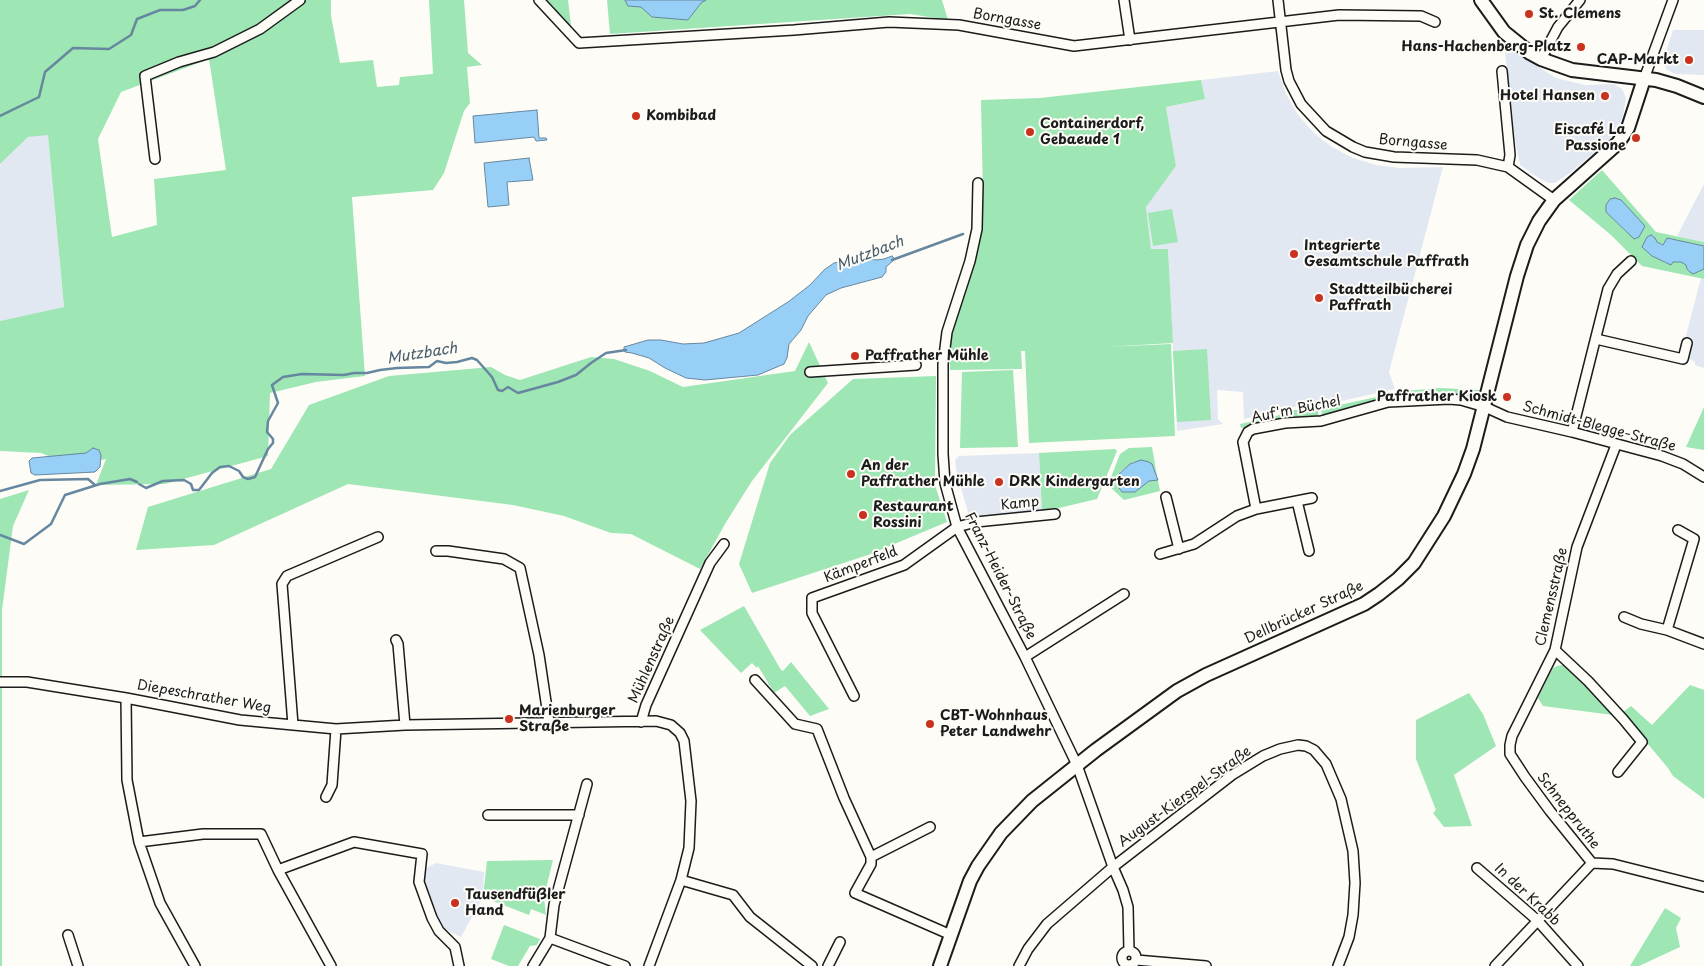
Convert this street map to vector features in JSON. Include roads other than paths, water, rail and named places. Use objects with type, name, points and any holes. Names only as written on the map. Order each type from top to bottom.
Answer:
[{"type":"main road","points":[[1481,0],[1497,23],[1514,41],[1541,59],[1572,70],[1668,83],[1704,97]]},
{"type":"main road","name":"Dellbrücker Straße","points":[[940,966],[970,881],[978,866],[997,838],[1032,801],[1177,691],[1223,667],[1364,604],[1398,579],[1414,562],[1444,516],[1473,450],[1526,244],[1554,200],[1618,143],[1628,128],[1644,79]]},
{"type":"street","points":[[154,159],[145,76],[179,62],[214,52],[260,29],[300,0]]},
{"type":"street","name":"Borngasse","points":[[540,0],[579,43],[794,30],[889,22],[959,25],[1074,46],[1339,15],[1421,16],[1435,22]]},
{"type":"street","points":[[1124,0],[1130,40]]},
{"type":"street","points":[[1278,0],[1279,23]]},
{"type":"street","points":[[1541,59],[1558,27],[1580,0]]},
{"type":"street","points":[[1644,79],[1673,0]]},
{"type":"street","name":"Borngasse","points":[[1279,23],[1289,81],[1301,104],[1319,124],[1333,135],[1365,152],[1394,157],[1477,160],[1508,167],[1554,200]]},
{"type":"street","points":[[1502,71],[1510,155],[1508,167]]},
{"type":"street","name":"Franz-Heider-Straße","points":[[978,183],[977,229],[970,261],[947,332],[943,364],[943,454],[945,483],[957,527],[1025,657],[1077,765],[1128,907],[1129,951]]},
{"type":"street","points":[[1572,432],[1608,289],[1617,274],[1631,261]]},
{"type":"street","points":[[1596,339],[1683,359],[1687,343]]},
{"type":"street","points":[[810,372],[916,365]]},
{"type":"street","name":"Auf'm Büchel","points":[[1256,509],[1243,442],[1244,436],[1253,429],[1285,423],[1322,422],[1388,402],[1449,399],[1461,400],[1485,407]]},
{"type":"street","name":"Schmidt-Blegge-Straße","points":[[1485,407],[1507,417],[1662,456],[1683,464],[1704,477]]},
{"type":"street","name":"Clemensstraße","points":[[1510,754],[1512,736],[1555,650],[1577,547],[1616,445]]},
{"type":"street","points":[[1166,497],[1179,549]]},
{"type":"street","points":[[1160,554],[1194,544],[1237,516],[1256,509],[1312,498]]},
{"type":"street","points":[[1297,501],[1309,551]]},
{"type":"street","name":"Kamp","points":[[957,527],[976,522],[1056,514]]},
{"type":"street","name":"Kämperfeld","points":[[854,696],[812,613],[812,598],[904,565],[957,527]]},
{"type":"street","points":[[1667,630],[1694,539],[1678,530]]},
{"type":"street","points":[[293,725],[282,584],[287,576],[378,537]]},
{"type":"street","name":"Mühlenstraße","points":[[652,965],[690,848],[691,801],[684,741],[680,733],[671,725],[656,721],[641,722],[646,705],[710,563],[724,544]]},
{"type":"street","points":[[436,551],[504,559],[520,568],[539,655],[549,722]]},
{"type":"street","name":"Franz-Heider-Straße","points":[[1025,657],[1124,594]]},
{"type":"street","points":[[1624,617],[1704,644]]},
{"type":"street","points":[[396,640],[398,644],[405,725]]},
{"type":"street","points":[[1555,650],[1624,719],[1642,742],[1618,772]]},
{"type":"street","points":[[755,680],[795,724],[817,729],[844,798],[871,857],[871,864],[855,893],[951,936]]},
{"type":"street","name":"Diepeschrather Weg","points":[[0,682],[27,682],[126,698],[240,720],[336,729],[405,725],[641,722]]},
{"type":"street","points":[[126,698],[127,780],[139,842],[160,903],[195,966]]},
{"type":"street","points":[[326,797],[332,785],[336,729]]},
{"type":"street","name":"August-Kierspel-Straße","points":[[1019,966],[1028,949],[1047,924],[1113,867],[1203,796],[1240,770],[1263,756],[1280,749],[1298,745],[1306,746],[1320,755],[1332,774],[1341,799],[1353,851],[1355,883],[1353,914],[1350,937],[1338,966]]},
{"type":"street","name":"Schneppruthe","points":[[1510,754],[1524,777],[1592,863],[1613,864],[1704,887]]},
{"type":"street","points":[[533,966],[550,938],[554,905],[587,784]]},
{"type":"street","points":[[488,815],[579,815]]},
{"type":"street","points":[[871,857],[930,827]]},
{"type":"street","points":[[139,842],[203,834],[261,834],[278,870],[331,966]]},
{"type":"street","points":[[278,870],[354,842],[422,854],[419,882],[432,918],[439,931],[455,947],[459,966]]},
{"type":"street","points":[[1496,966],[1592,863]]},
{"type":"street","name":"In der Krabb","points":[[1477,868],[1538,920],[1578,966]]},
{"type":"street","points":[[681,880],[732,895],[750,917],[812,966]]},
{"type":"street","points":[[68,935],[78,966]]},
{"type":"street","points":[[550,938],[625,966]]},
{"type":"street","points":[[828,966],[840,942]]},
{"type":"street","points":[[1136,960],[1133,952],[1129,951],[1124,953],[1122,958],[1126,965],[1131,965],[1136,960],[1206,966]]},
{"type":"water","points":[[625,0],[706,0],[701,3],[688,20],[652,17],[641,7],[628,6]]},
{"type":"water","points":[[537,110],[539,138],[546,138],[547,140],[536,141],[534,137],[475,143],[473,116]]},
{"type":"water","points":[[529,158],[533,180],[507,182],[509,205],[488,207],[484,163]]},
{"type":"water","points":[[1610,199],[1621,200],[1645,226],[1639,237],[1634,239],[1606,212],[1606,205]]},
{"type":"water","points":[[1651,235],[1657,242],[1663,245],[1667,238],[1704,246],[1704,269],[1693,274],[1681,262],[1673,262],[1671,265],[1652,256],[1642,247],[1647,237]]},
{"type":"water","points":[[892,256],[895,259],[886,267],[886,272],[882,277],[841,288],[826,295],[808,316],[801,330],[789,344],[784,364],[758,375],[705,380],[686,378],[649,358],[625,352],[624,350],[624,347],[648,340],[683,344],[704,343],[739,333],[788,302],[834,263],[863,257],[876,260]]},
{"type":"water","points":[[93,448],[99,450],[101,455],[100,467],[95,472],[35,475],[31,473],[29,461],[32,458],[86,453]]},
{"type":"water","points":[[1141,460],[1152,464],[1158,480],[1149,481],[1135,492],[1122,492],[1117,485],[1118,475],[1130,464]]},
{"type":"waterway","points":[[0,116],[39,97],[45,72],[73,48],[109,49],[131,35],[137,19],[160,10],[183,10],[195,6],[200,0]]},
{"type":"waterway","name":"Mutzbach","points":[[892,260],[963,234]]},
{"type":"waterway","name":"Mutzbach","points":[[139,484],[146,488],[163,481],[184,480],[191,484],[193,490],[199,490],[212,473],[220,467],[229,466],[239,471],[243,477],[248,479],[255,477],[268,449],[273,443],[273,439],[267,432],[268,421],[278,403],[272,385],[283,377],[302,374],[344,375],[397,368],[429,367],[437,361],[446,363],[472,358],[477,360],[492,377],[498,390],[502,391],[508,387],[518,393],[576,375],[606,353],[626,350]]},
{"type":"waterway","points":[[0,491],[40,480],[88,479],[95,485]]},
{"type":"waterway","name":"Mutzbach","points":[[0,535],[24,544],[51,524],[65,495],[100,484],[130,479],[137,482]]},
{"type":"place","name":"St. Clemens","points":[[1529,14]]},
{"type":"place","name":"Hans-Hachenberg-Platz","points":[[1581,47]]},
{"type":"place","name":"CAP-Markt","points":[[1689,60]]},
{"type":"place","name":"Hotel Hansen","points":[[1605,96]]},
{"type":"place","name":"Kombibad","points":[[636,116]]},
{"type":"place","name":"Containerdorf, Gebaeude 1","points":[[1030,132]]},
{"type":"place","name":"Eiscafé La Passione","points":[[1636,138]]},
{"type":"place","name":"Integrierte Gesamtschule Paffrath","points":[[1294,254]]},
{"type":"place","name":"Stadtteilbücherei Paffrath","points":[[1319,298]]},
{"type":"place","name":"Paffrather Mühle","points":[[855,356]]},
{"type":"place","name":"Paffrather Kiosk","points":[[1507,397]]},
{"type":"place","name":"An der Paffrather Mühle","points":[[851,474]]},
{"type":"place","name":"DRK Kindergarten","points":[[999,482]]},
{"type":"place","name":"Restaurant Rossini","points":[[863,515]]},
{"type":"place","name":"Marienburger Straße","points":[[509,719]]},
{"type":"place","name":"CBT-Wohnhaus Peter Landwehr","points":[[930,724]]},
{"type":"place","name":"Tausendfüßler Hand","points":[[455,903]]}]
